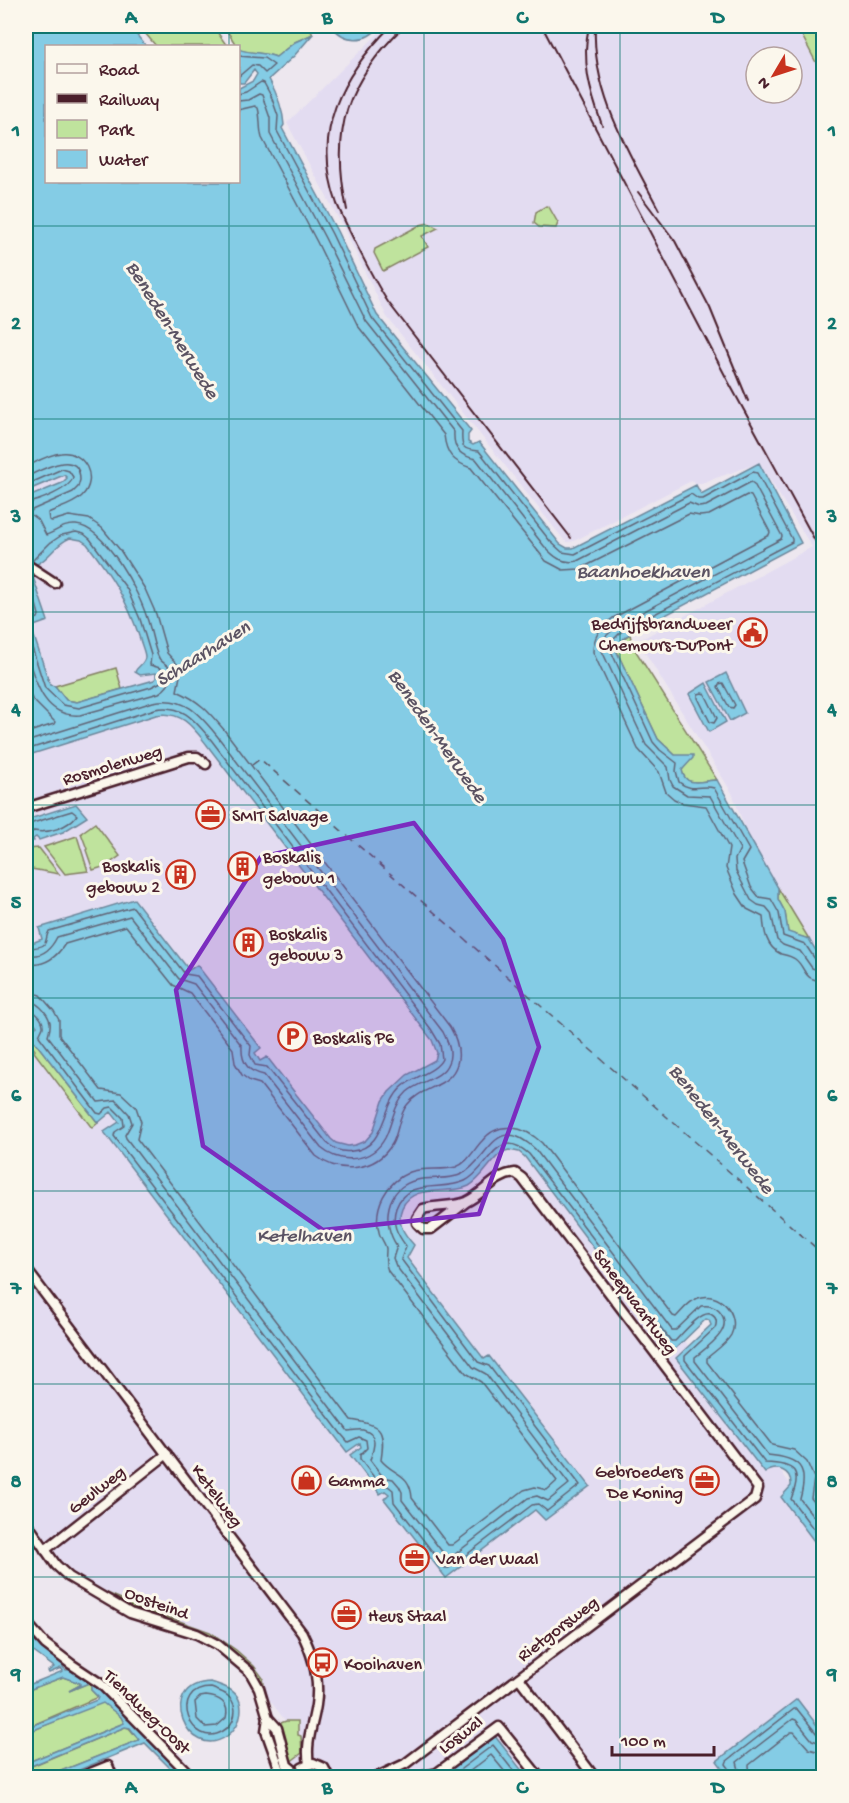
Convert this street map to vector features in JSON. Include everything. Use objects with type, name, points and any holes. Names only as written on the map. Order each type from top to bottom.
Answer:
[{"type":"street","points":[[26,564],[56,583]]},
{"type":"street","name":"Rosmolenweg","points":[[26,808],[189,757],[197,757],[206,764]]},
{"type":"street","name":"Scheepvaartweg","points":[[466,1202],[423,1209],[417,1218],[417,1223],[423,1229],[431,1229],[500,1176],[515,1173],[522,1178],[758,1488],[755,1499]]},
{"type":"street","name":"Ketelweg","points":[[26,1269],[302,1633],[315,1665],[317,1690],[307,1747],[309,1764]]},
{"type":"street","name":"Geulweg","points":[[45,1550],[167,1454]]},
{"type":"street","name":"Rietgorsweg","points":[[375,1778],[405,1764],[755,1499]]},
{"type":"street","name":"Oosteind","points":[[26,1522],[56,1565],[69,1576],[130,1613],[197,1634],[218,1645],[250,1672],[259,1688],[268,1718],[277,1728],[287,1765],[298,1776]]},
{"type":"street","name":"Tiendweg-Oost","points":[[26,1622],[45,1644],[101,1684],[193,1778]]},
{"type":"street","points":[[519,1678],[594,1778]]},
{"type":"street","name":"Oosteind","points":[[268,1718],[266,1731],[280,1770]]},
{"type":"street","name":"Loswal","points":[[414,1778],[437,1773],[499,1726],[540,1778]]},
{"type":"street","points":[[298,1776],[302,1768],[309,1764],[316,1764],[322,1766],[329,1778]]},
{"type":"street","points":[[78,1778],[108,1766],[113,1778]]},
{"type":"highlighted area","points":[[414,823],[503,939],[539,1047],[479,1214],[323,1230],[203,1146],[176,990],[261,857]]},
{"type":"shaded area","points":[[386,26],[823,26],[823,1037],[732,793],[638,641],[812,547],[759,463],[696,485],[693,480],[574,541],[564,540],[387,317],[343,227],[287,123]]},
{"type":"shaded area","points":[[26,326],[558,1168],[823,1529],[823,1777],[292,1777],[287,1723],[229,1646],[84,1583],[45,1553],[26,1525]]},
{"type":"green space","points":[[139,26],[213,26],[226,45],[155,45]]},
{"type":"green space","points":[[224,26],[307,26],[313,34],[295,42],[276,57],[240,50],[240,45],[236,45]]},
{"type":"green space","points":[[797,26],[823,26],[823,70],[821,72]]},
{"type":"green space","points":[[546,206],[549,207],[558,223],[556,228],[539,227],[534,223],[536,212]]},
{"type":"green space","points":[[428,223],[438,228],[422,236],[428,247],[383,271],[374,253],[375,249]]},
{"type":"green space","points":[[630,634],[632,645],[717,780],[691,782],[687,780],[682,770],[687,763],[658,739],[616,650],[618,643]]},
{"type":"green space","points":[[116,668],[122,689],[77,702],[66,700],[55,686]]},
{"type":"green space","points":[[95,823],[120,856],[107,865],[103,864],[103,867],[93,870],[81,833]]},
{"type":"green space","points":[[77,836],[88,871],[65,874],[44,847]]},
{"type":"green space","points":[[39,848],[59,874],[26,868],[26,849]]},
{"type":"green space","points":[[778,888],[809,939],[788,933],[785,912],[778,899]]},
{"type":"green space","points":[[28,1033],[98,1123],[92,1128],[34,1052],[35,1050],[26,1038]]},
{"type":"green space","points":[[86,1584],[140,1607],[210,1632],[254,1666],[264,1683],[258,1688],[227,1649],[141,1615]]},
{"type":"green space","points":[[63,1677],[80,1683],[69,1691],[88,1683],[98,1697],[26,1728],[26,1691]]},
{"type":"green space","points":[[103,1702],[121,1717],[124,1723],[26,1763],[26,1733]]},
{"type":"green space","points":[[298,1721],[298,1735],[301,1736],[302,1753],[290,1762],[278,1724]]},
{"type":"green space","points":[[125,1727],[129,1728],[139,1740],[46,1777],[34,1777],[27,1768]]},
{"type":"water","points":[[26,26],[129,26],[145,45],[45,45],[45,183],[240,183],[240,88],[253,81],[257,74],[254,70],[244,83],[240,83],[240,49],[276,57],[295,42],[313,34],[269,79],[281,107],[284,125],[282,128],[337,231],[377,315],[471,431],[468,435],[468,442],[473,445],[479,442],[560,544],[573,548],[696,485],[701,494],[759,463],[801,543],[626,636],[615,648],[658,739],[675,755],[693,755],[682,770],[687,780],[696,782],[717,780],[778,888],[778,899],[785,912],[788,932],[809,939],[823,962],[823,1553],[781,1497],[791,1486],[789,1476],[779,1469],[765,1473],[676,1358],[711,1325],[709,1320],[706,1319],[673,1351],[669,1348],[525,1157],[519,1152],[509,1150],[499,1155],[469,1186],[461,1189],[423,1192],[407,1200],[400,1213],[400,1219],[404,1232],[414,1245],[407,1258],[484,1359],[489,1356],[590,1486],[545,1520],[535,1510],[446,1578],[384,1499],[389,1494],[385,1491],[380,1494],[350,1455],[361,1447],[360,1443],[347,1452],[104,1132],[119,1122],[111,1112],[98,1123],[28,1033],[37,1026],[26,1011],[26,933],[32,943],[42,939],[39,928],[134,899],[189,970],[197,965],[261,1048],[255,1053],[260,1061],[267,1057],[336,1143],[348,1146],[365,1141],[373,1132],[383,1101],[389,1092],[407,1075],[435,1060],[437,1053],[432,1040],[197,732],[186,721],[173,715],[156,715],[26,756],[26,537],[30,536],[26,520],[26,498],[62,483],[67,478],[64,475],[26,491]],"holes":[[[70,538],[87,544],[118,589],[130,612],[145,657],[135,672],[140,675],[156,673],[156,678],[77,702],[66,700],[55,686],[50,685],[31,627],[48,621],[32,574],[37,564]]]},
{"type":"water","points":[[332,26],[379,26],[369,36],[356,39],[343,36]]},
{"type":"water","points":[[726,673],[745,713],[730,721],[709,682]]},
{"type":"water","points":[[706,683],[726,722],[709,732],[689,694]]},
{"type":"water","points":[[76,804],[87,817],[63,832],[39,840],[36,837],[34,841],[26,842],[26,820]]},
{"type":"water","points":[[26,1625],[31,1632],[29,1636],[32,1640],[64,1662],[63,1667],[66,1670],[74,1669],[89,1683],[69,1691],[80,1683],[63,1677],[26,1691],[26,1686],[63,1671],[61,1668],[49,1673],[48,1671],[54,1667],[31,1650],[26,1652],[28,1645]]},
{"type":"water","points":[[211,1682],[235,1694],[241,1706],[236,1726],[227,1736],[213,1742],[200,1740],[190,1731],[183,1720],[181,1707],[184,1695],[194,1686]]},
{"type":"water","points":[[91,1685],[106,1694],[126,1719],[131,1721],[163,1752],[167,1759],[175,1763],[189,1777],[180,1777],[175,1773],[162,1777],[151,1777],[171,1769],[145,1743],[62,1777],[46,1777],[139,1740],[130,1728],[125,1727],[26,1768],[26,1763],[124,1723],[121,1717],[103,1703],[26,1733],[26,1728],[97,1700],[98,1697],[91,1690]]},
{"type":"water","points":[[797,1699],[823,1733],[823,1777],[729,1777],[717,1761]]},
{"type":"water","points":[[494,1735],[527,1777],[439,1778]]},
{"type":"ferry route","points":[[252,765],[260,759],[824,1255]]},
{"type":"railway","points":[[391,26],[373,45],[345,85],[329,129],[327,153],[330,178],[337,204],[388,302],[571,538]]},
{"type":"railway","points":[[347,210],[342,181],[341,155],[342,131],[347,109],[368,67],[404,26]]},
{"type":"railway","points":[[542,26],[728,381],[824,557]]},
{"type":"railway","points":[[589,26],[586,64],[602,125]]},
{"type":"railway","points":[[595,26],[596,51],[606,99],[625,144],[659,210]]},
{"type":"railway","points":[[638,192],[675,241],[710,308],[748,401]]},
{"type":"place","name":"Bedrijfsbrandweer Chemours-DuPont","points":[[753,633]]},
{"type":"place","name":"SMIT Salvage","points":[[211,815]]},
{"type":"place","name":"Boskalis gebouw 1","points":[[242,866]]},
{"type":"place","name":"Boskalis gebouw 2","points":[[181,875]]},
{"type":"place","name":"Boskalis gebouw 3","points":[[248,943]]},
{"type":"place","name":"Boskalis P6","points":[[292,1037]]},
{"type":"place","name":"Gamma","points":[[307,1480]]},
{"type":"place","name":"Gebroeders De Koning","points":[[704,1481]]},
{"type":"place","name":"Van der Waal","points":[[415,1558]]},
{"type":"place","name":"Heus Staal","points":[[347,1615]]},
{"type":"place","name":"Kooihaven","points":[[323,1663]]},
{"type":"water label","name":"Beneden-Merwede","points":[[174,329]]},
{"type":"water label","name":"Baanhoekhaven","points":[[643,570]]},
{"type":"water label","name":"Schaarhaven","points":[[202,652]]},
{"type":"water label","name":"Beneden-Merwede","points":[[439,735]]},
{"type":"water label","name":"Beneden-Merwede","points":[[723,1128]]},
{"type":"water label","name":"Ketelhaven","points":[[304,1234]]}]
